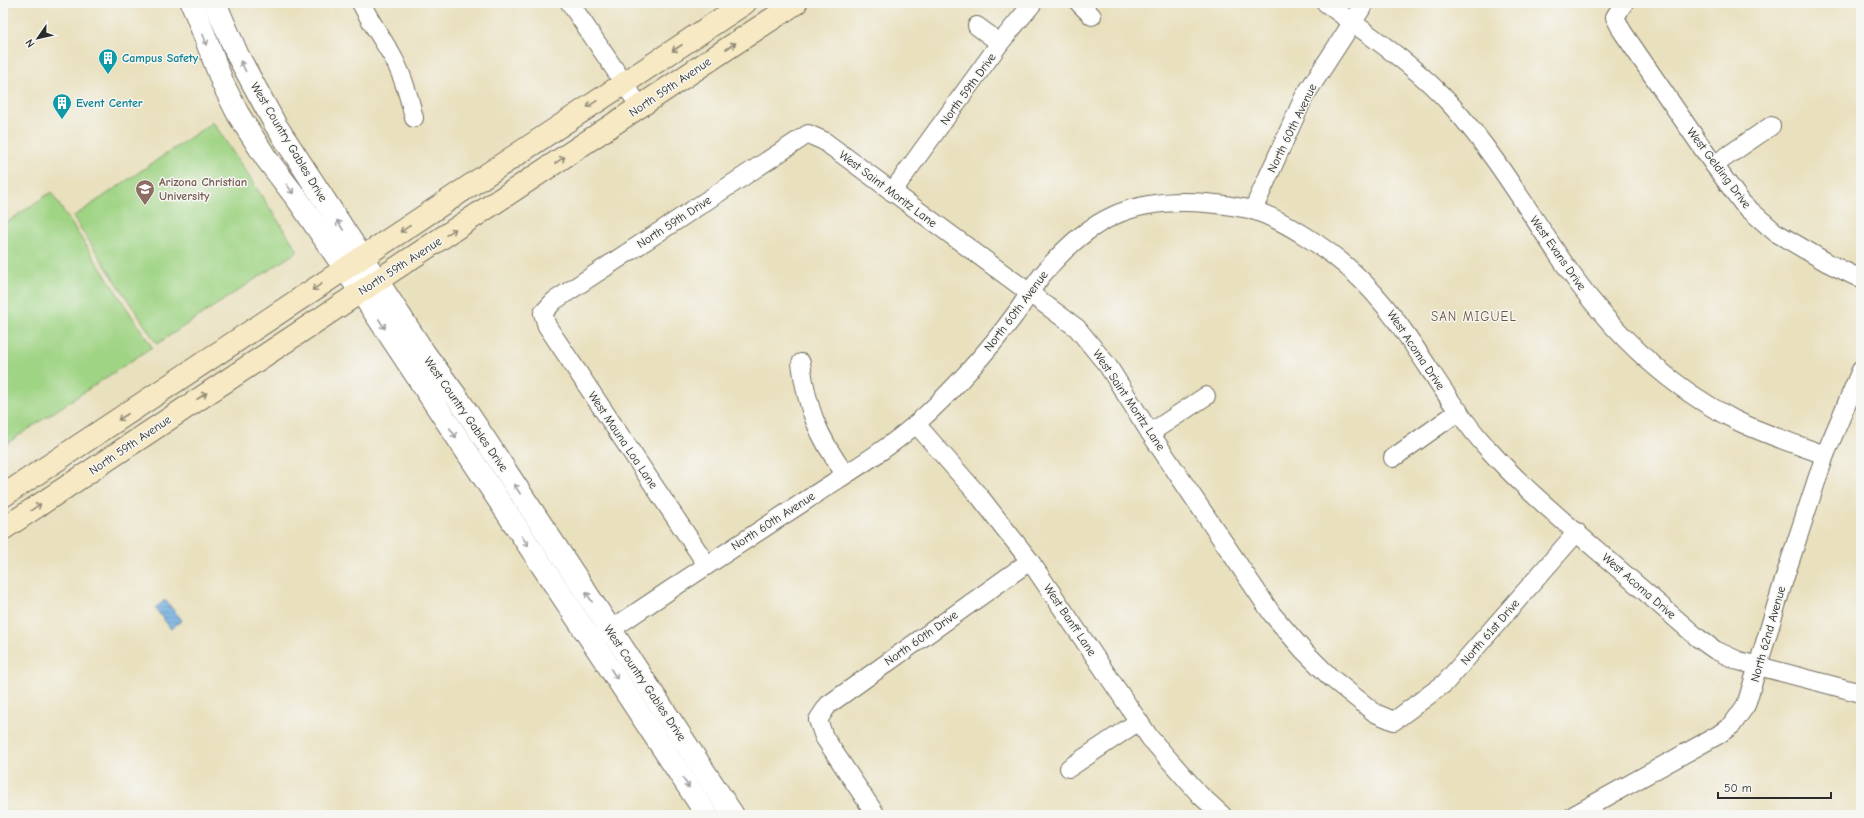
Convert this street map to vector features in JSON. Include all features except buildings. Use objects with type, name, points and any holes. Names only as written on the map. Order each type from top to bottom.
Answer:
[{"type":"main road","points":[[3,496],[745,3]]},
{"type":"main road","name":"North 59th Avenue","points":[[3,529],[796,3]]},
{"type":"street","name":"West Country Gables Drive","points":[[192,3],[223,84],[238,114],[266,158],[298,200],[353,263]]},
{"type":"street","name":"West Country Gables Drive","points":[[215,3],[238,56],[353,263],[601,636],[733,815]]},
{"type":"street","points":[[361,3],[370,21],[392,55],[408,91],[414,118]]},
{"type":"street","points":[[570,3],[640,106]]},
{"type":"street","name":"North 59th Drive","points":[[892,192],[1000,43],[1033,3]]},
{"type":"street","points":[[1079,3],[1092,16]]},
{"type":"street","name":"West Evans Drive","points":[[1326,3],[1400,57],[1451,106],[1486,148],[1592,301],[1635,349],[1684,389],[1708,405],[1762,432],[1825,455]]},
{"type":"street","name":"North 60th Avenue","points":[[601,636],[845,474],[916,424],[983,354],[1015,316],[1040,277],[1074,241],[1117,214],[1139,207],[1169,201],[1227,205],[1253,210],[1304,97],[1365,3]]},
{"type":"street","name":"West Gelding Drive","points":[[1620,10],[1622,31],[1714,165],[1743,204],[1775,232],[1828,263],[1861,279]]},
{"type":"street","name":"North 59th Drive","points":[[977,26],[1000,43]]},
{"type":"street","points":[[1714,165],[1772,126]]},
{"type":"street","name":"North 59th Drive","points":[[543,313],[554,301],[808,134]]},
{"type":"street","name":"West Saint Moritz Lane","points":[[808,134],[824,142],[1077,328],[1096,349],[1108,366],[1150,433],[1272,614],[1303,650],[1330,677],[1375,713],[1394,721]]},
{"type":"street","name":"West Acoma Drive","points":[[1253,210],[1303,235],[1328,251],[1355,274],[1384,304],[1412,341],[1442,390],[1488,448],[1544,504],[1698,638],[1721,653],[1739,661],[1861,693]]},
{"type":"street","name":"West Mauna Loa Lane","points":[[543,313],[547,326],[708,565]]},
{"type":"street","points":[[801,363],[809,408],[817,429],[831,454],[845,474]]},
{"type":"street","name":"North 62nd Avenue","points":[[1574,815],[1718,735],[1732,725],[1746,706],[1787,570],[1825,455],[1861,370]]},
{"type":"street","points":[[1150,433],[1206,396]]},
{"type":"street","points":[[1393,458],[1459,411]]},
{"type":"street","name":"West Banff Lane","points":[[916,424],[980,497],[1030,561],[1150,738],[1172,765],[1200,795],[1222,815]]},
{"type":"street","name":"North 61st Drive","points":[[1394,721],[1445,683],[1577,532]]},
{"type":"street","name":"North 60th Drive","points":[[876,815],[824,737],[818,720],[828,705],[1030,561]]},
{"type":"street","name":"West Country Gables Drive","points":[[601,636],[707,815]]},
{"type":"street","points":[[1068,768],[1139,721]]},
{"type":"green space","points":[[213,122],[298,251],[157,344],[73,217]]},
{"type":"green space","points":[[51,192],[152,347],[3,446],[3,225]]},
{"type":"water","points":[[165,600],[182,620],[171,629],[155,608]]},
{"type":"place","name":"Campus Safety","points":[[108,75]]},
{"type":"place","name":"Event Center","points":[[62,120]]},
{"type":"place","name":"Arizona Christian University","points":[[145,206]]},
{"type":"district","name":"SAN MIGUEL","points":[[1474,316]]}]
